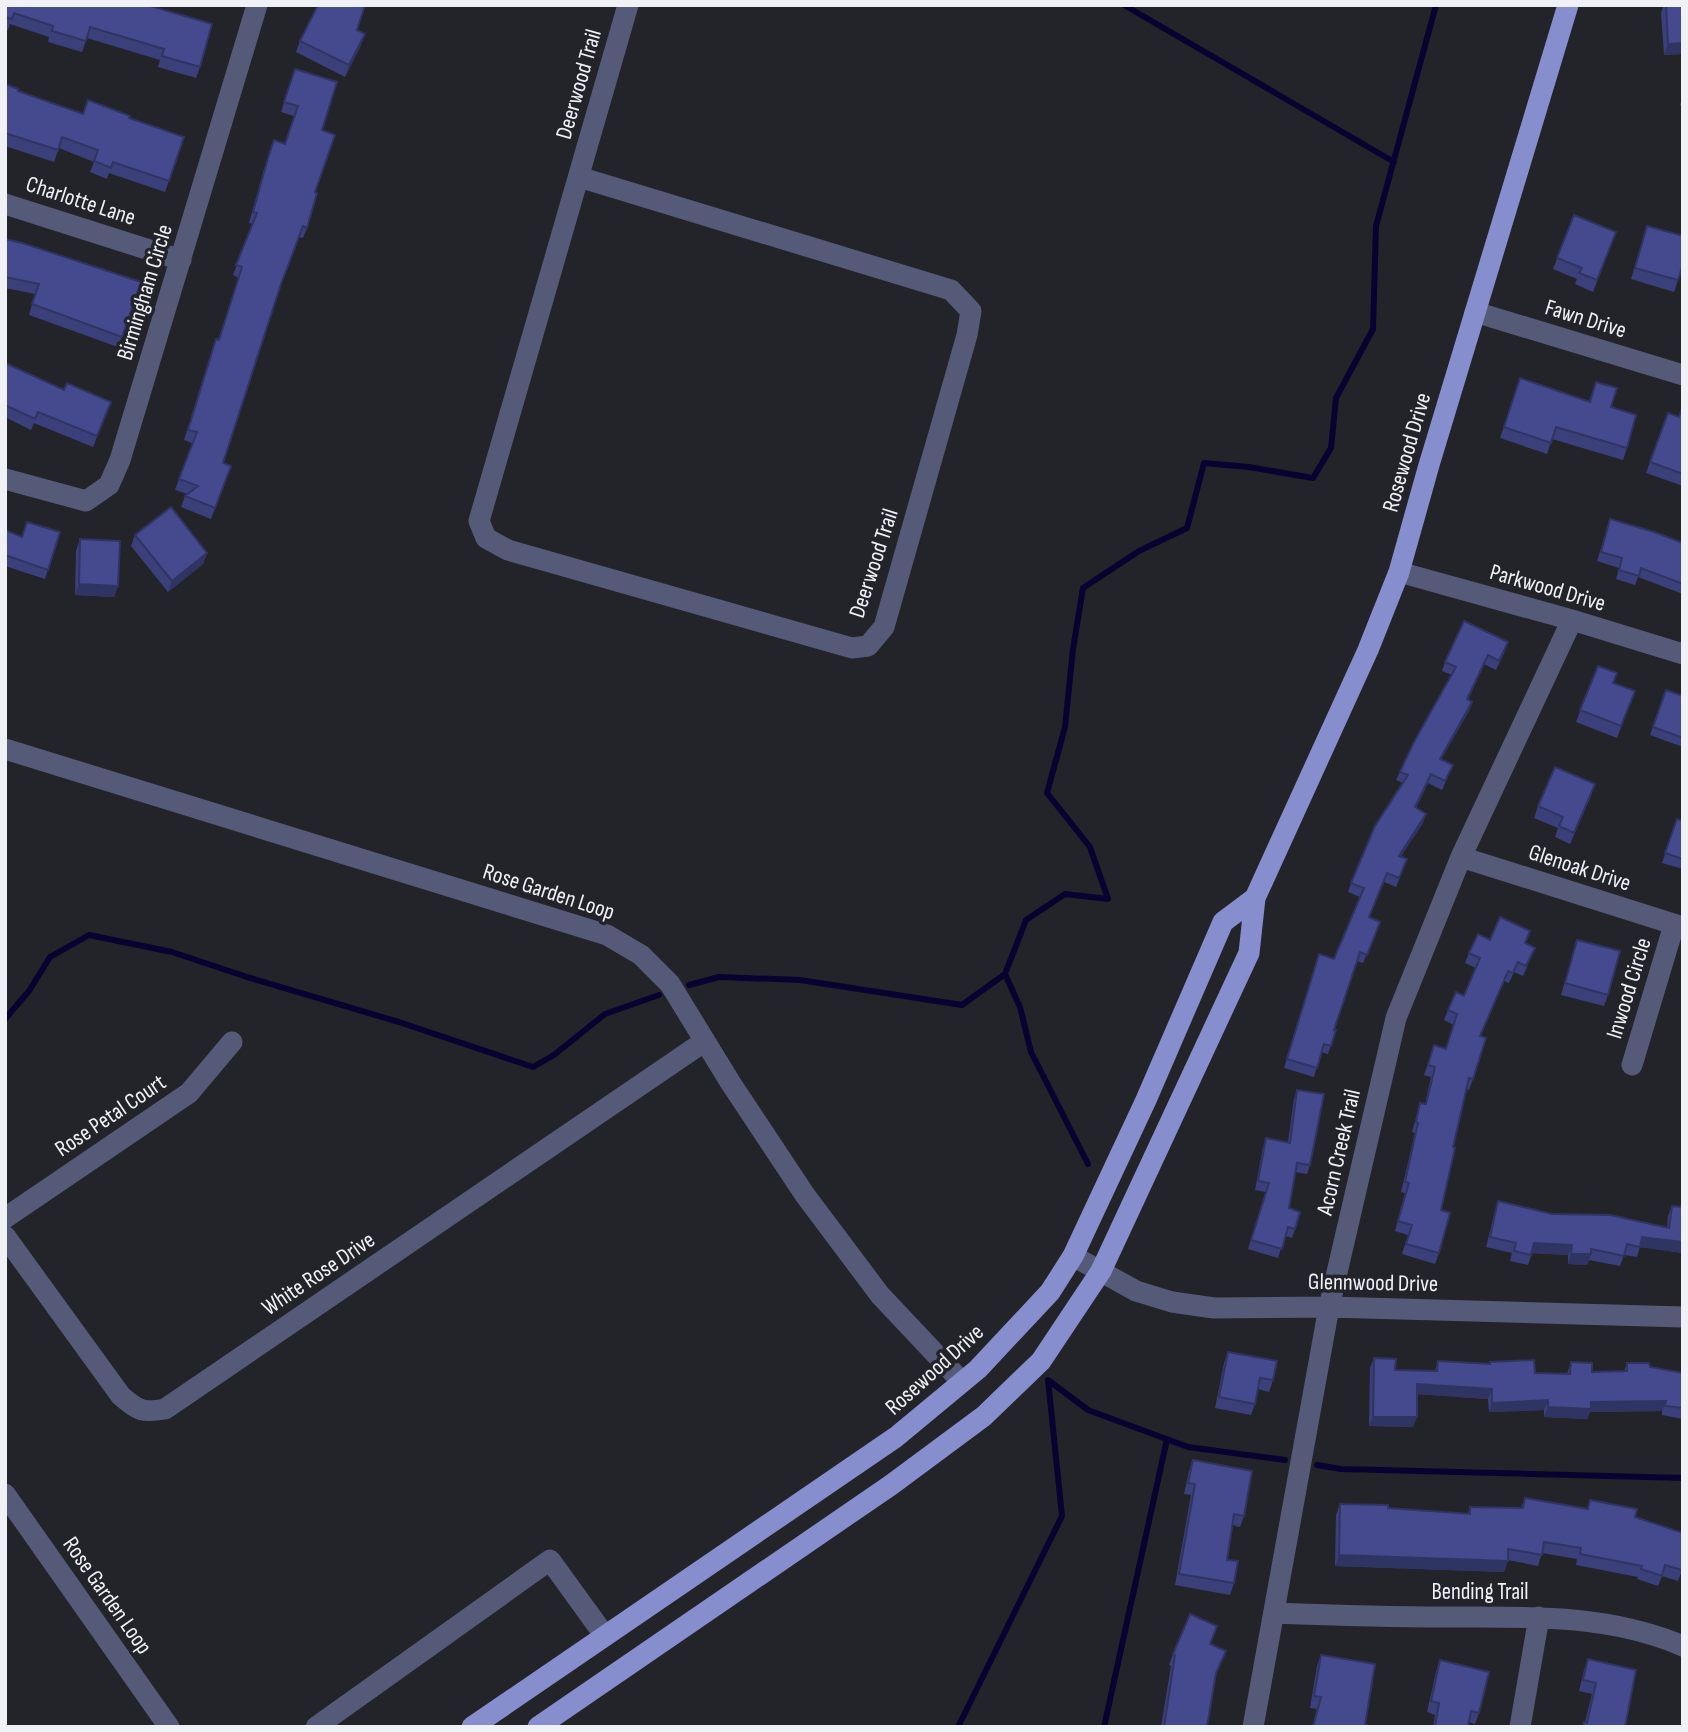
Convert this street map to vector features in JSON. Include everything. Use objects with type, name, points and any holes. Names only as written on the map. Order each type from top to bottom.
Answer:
[{"type":"main road","name":"Rosewood Drive","points":[[538,1727],[891,1485],[984,1416],[1041,1361],[1101,1271],[1249,953],[1255,898],[1368,650],[1399,572],[1568,5]]},
{"type":"main road","name":"Rosewood Drive","points":[[472,1727],[896,1437],[978,1369],[1050,1292],[1073,1256],[1146,1100],[1223,922],[1255,898]]},
{"type":"street","name":"Birmingham Circle","points":[[5,479],[86,501],[109,485],[120,460],[257,5]]},
{"type":"street","name":"Deerwood Trail","points":[[579,177],[951,290],[971,310],[967,335],[884,627],[868,646],[852,648],[508,550],[486,538],[479,522],[628,5]]},
{"type":"street","name":"Charlotte Lane","points":[[5,204],[181,260]]},
{"type":"street","name":"Fawn Drive","points":[[1475,312],[1683,374]]},
{"type":"street","name":"Parkwood Drive","points":[[1399,572],[1683,654]]},
{"type":"street","name":"Acorn Creek Trail","points":[[1254,1727],[1329,1307],[1396,1018],[1461,857],[1572,620]]},
{"type":"street","name":"Rose Garden Loop","points":[[5,749],[607,935],[640,955],[670,984],[805,1195],[863,1272],[962,1382]]},
{"type":"street","name":"Glenoak Drive","points":[[1461,857],[1679,926]]},
{"type":"street","name":"Inwood Circle","points":[[1632,1065],[1679,926]]},
{"type":"street","name":"White Rose Drive","points":[[5,1236],[121,1396],[132,1406],[147,1412],[165,1409],[705,1041]]},
{"type":"street","name":"Rose Petal Court","points":[[5,1218],[189,1094],[232,1042]]},
{"type":"street","name":"Glennwood Drive","points":[[1073,1256],[1136,1291],[1172,1302],[1214,1308],[1329,1307],[1683,1317]]},
{"type":"street","name":"Rose Garden Loop","points":[[5,1494],[169,1727]]},
{"type":"street","points":[[316,1727],[550,1560],[605,1636]]},
{"type":"street","name":"Bending Trail","points":[[1274,1613],[1354,1617],[1539,1617],[1611,1624],[1659,1636],[1683,1646]]},
{"type":"street","points":[[1520,1727],[1539,1617]]},
{"type":"building","points":[[5,5],[147,5],[212,24],[200,67],[162,56],[164,49],[90,27],[86,41],[52,31],[53,26],[14,13],[12,19],[5,17]]},
{"type":"building","points":[[318,5],[365,5],[357,30],[365,34],[349,65],[300,41]]},
{"type":"building","points":[[1666,5],[1683,5],[1683,43],[1668,44]]},
{"type":"building","points":[[295,69],[337,82],[322,130],[335,135],[315,192],[317,193],[307,228],[303,226],[281,284],[223,463],[231,466],[215,508],[185,496],[198,486],[179,479],[197,432],[188,430],[242,267],[236,265],[257,213],[253,212],[268,158],[274,140],[285,144],[298,106],[284,102]]},
{"type":"building","points":[[5,84],[83,114],[88,100],[184,137],[169,181],[113,162],[111,168],[94,161],[98,150],[62,137],[58,150],[5,133]]},
{"type":"building","points":[[1574,215],[1616,232],[1597,280],[1579,273],[1582,268],[1557,258]]},
{"type":"building","points":[[1647,226],[1683,236],[1683,264],[1678,280],[1635,268]]},
{"type":"building","points":[[5,239],[141,282],[122,337],[32,304],[39,284],[5,277]]},
{"type":"building","points":[[5,363],[64,390],[67,383],[111,402],[97,436],[38,412],[35,419],[5,405]]},
{"type":"building","points":[[1520,378],[1590,402],[1596,382],[1617,388],[1611,407],[1636,415],[1627,448],[1556,427],[1551,443],[1504,427]]},
{"type":"building","points":[[1682,408],[1683,474],[1650,462],[1668,413],[1679,417]]},
{"type":"building","points":[[171,507],[207,553],[172,581],[135,535]]},
{"type":"building","points":[[1610,519],[1683,543],[1683,584],[1641,568],[1639,576],[1619,570],[1622,558],[1601,552]]},
{"type":"building","points":[[27,522],[60,532],[48,570],[5,555],[5,530],[22,537]]},
{"type":"building","points":[[80,539],[120,541],[118,586],[79,584]]},
{"type":"building","points":[[1464,621],[1508,642],[1499,661],[1488,655],[1467,699],[1472,702],[1440,759],[1453,765],[1445,781],[1431,774],[1415,807],[1426,814],[1399,856],[1407,859],[1399,878],[1387,873],[1369,917],[1380,922],[1367,955],[1360,952],[1331,1046],[1324,1044],[1317,1068],[1287,1059],[1319,954],[1334,959],[1364,888],[1351,883],[1375,826],[1408,775],[1400,772],[1414,742],[1456,667],[1445,662]]},
{"type":"building","points":[[1598,666],[1617,673],[1613,683],[1635,691],[1621,726],[1580,710]]},
{"type":"building","points":[[1666,690],[1683,696],[1683,738],[1653,727]]},
{"type":"building","points":[[1555,767],[1595,784],[1574,833],[1559,826],[1563,817],[1538,806]]},
{"type":"building","points":[[1677,819],[1683,821],[1683,859],[1665,853]]},
{"type":"building","points":[[1500,917],[1530,931],[1525,943],[1535,948],[1526,966],[1518,962],[1513,973],[1508,971],[1480,1036],[1486,1038],[1473,1079],[1469,1078],[1453,1147],[1455,1148],[1441,1210],[1450,1213],[1439,1253],[1406,1244],[1412,1225],[1398,1221],[1409,1183],[1405,1182],[1420,1103],[1426,1104],[1435,1067],[1428,1065],[1434,1045],[1446,1049],[1457,1014],[1448,1010],[1456,992],[1464,996],[1480,958],[1469,953],[1478,934],[1490,940]]},
{"type":"building","points":[[1577,940],[1620,951],[1608,995],[1565,983]]},
{"type":"building","points":[[1297,1090],[1324,1094],[1310,1165],[1297,1163],[1289,1208],[1300,1212],[1295,1229],[1288,1227],[1282,1249],[1251,1240],[1269,1183],[1258,1181],[1266,1138],[1290,1143]]},
{"type":"building","points":[[1498,1201],[1552,1214],[1610,1215],[1669,1228],[1672,1206],[1683,1207],[1683,1242],[1642,1237],[1640,1247],[1627,1244],[1624,1256],[1591,1249],[1591,1254],[1571,1254],[1572,1245],[1534,1243],[1531,1255],[1514,1251],[1516,1243],[1490,1237]]},
{"type":"building","points":[[1228,1352],[1277,1361],[1273,1380],[1260,1378],[1255,1404],[1219,1397]]},
{"type":"building","points":[[1374,1358],[1396,1359],[1395,1370],[1437,1371],[1438,1361],[1490,1364],[1534,1360],[1535,1373],[1570,1374],[1571,1362],[1592,1363],[1592,1372],[1627,1371],[1627,1363],[1649,1363],[1650,1367],[1683,1373],[1683,1408],[1665,1406],[1666,1401],[1591,1402],[1591,1409],[1548,1407],[1548,1400],[1492,1403],[1492,1389],[1417,1384],[1417,1417],[1373,1417]]},
{"type":"building","points":[[1193,1460],[1252,1471],[1244,1516],[1234,1514],[1227,1560],[1238,1561],[1234,1583],[1179,1574],[1195,1484],[1188,1483]]},
{"type":"building","points":[[1525,1498],[1588,1509],[1590,1500],[1637,1509],[1635,1517],[1683,1533],[1683,1568],[1682,1570],[1665,1565],[1662,1576],[1641,1569],[1642,1566],[1580,1554],[1581,1548],[1544,1542],[1542,1555],[1508,1549],[1508,1561],[1339,1555],[1340,1504],[1388,1505],[1388,1508],[1470,1514],[1470,1507],[1523,1508]]},
{"type":"building","points":[[1190,1614],[1217,1626],[1210,1644],[1226,1651],[1216,1673],[1207,1727],[1164,1727],[1175,1655],[1173,1654]]},
{"type":"building","points":[[1321,1655],[1375,1664],[1365,1725],[1367,1727],[1313,1727],[1321,1697],[1314,1696]]},
{"type":"building","points":[[1588,1659],[1636,1670],[1625,1727],[1583,1727],[1584,1722],[1587,1723],[1596,1683],[1583,1680]]},
{"type":"building","points":[[1440,1660],[1489,1672],[1479,1713],[1471,1711],[1468,1727],[1435,1727],[1439,1703],[1431,1701]]},
{"type":"waterway","points":[[1124,5],[1394,162]]},
{"type":"waterway","points":[[1088,1164],[1031,1052],[1020,1007],[1005,974],[1026,920],[1065,894],[1108,899],[1090,847],[1047,793],[1065,727],[1083,588],[1139,551],[1187,528],[1204,463],[1249,467],[1313,478],[1331,448],[1336,398],[1373,329],[1376,226],[1436,5]]},
{"type":"waterway","points":[[5,1019],[29,991],[50,957],[89,935],[172,952],[399,1022],[533,1067],[554,1055],[605,1014],[659,995]]},
{"type":"waterway","points":[[689,985],[719,977],[800,980],[962,1005],[1005,974]]},
{"type":"waterway","points":[[1048,1380],[1088,1410],[1188,1447],[1285,1460]]},
{"type":"waterway","points":[[958,1727],[1062,1516],[1048,1380]]},
{"type":"waterway","points":[[1104,1727],[1167,1439]]},
{"type":"waterway","points":[[1317,1465],[1341,1469],[1683,1478]]}]
